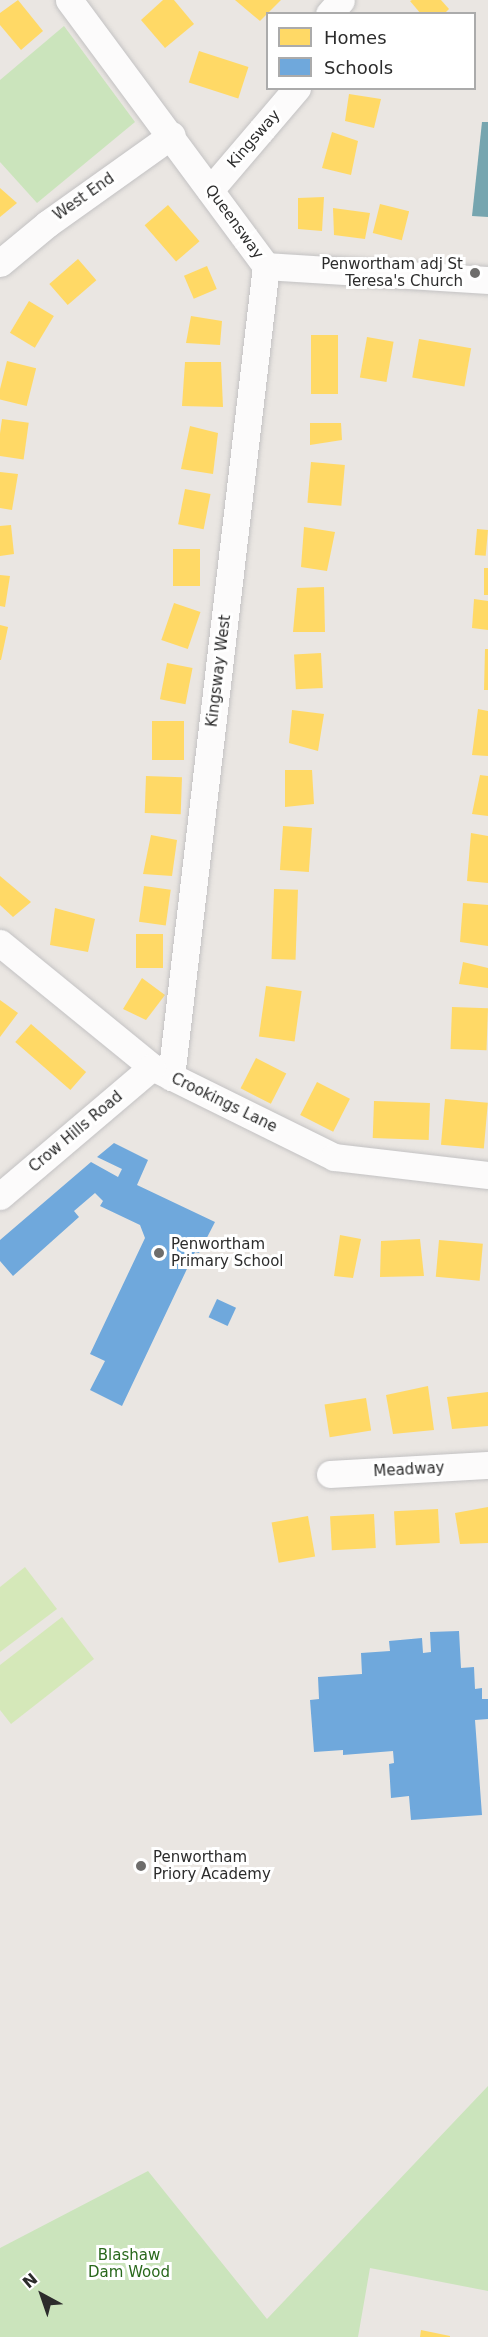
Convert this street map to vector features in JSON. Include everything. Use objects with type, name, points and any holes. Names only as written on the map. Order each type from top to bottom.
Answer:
[{"type":"street","name":"Queensway","points":[[69,0],[172,135],[266,266],[488,280]]},
{"type":"street","points":[[331,12],[340,0]]},
{"type":"street","name":"Kingsway","points":[[210,190],[295,90]]},
{"type":"street","name":"West End","points":[[0,263],[47,224],[172,135]]},
{"type":"street","name":"Kingsway West","points":[[161,1072],[266,266]]},
{"type":"street","name":"Crookings Lane","points":[[0,943],[161,1072],[334,1157],[488,1175]]},
{"type":"street","name":"Crow Hills Road","points":[[0,1196],[161,1072]]},
{"type":"street","name":"Meadway","points":[[330,1474],[488,1466]]},
{"type":"green space","points":[[64,26],[135,122],[37,203],[0,162],[0,80]]},
{"type":"green space","points":[[25,1567],[57,1609],[0,1652],[0,1587]]},
{"type":"green space","points":[[62,1617],[94,1659],[11,1724],[0,1710],[0,1665]]},
{"type":"green space","name":"Blashaw Dam Wood","points":[[488,2086],[488,2291],[370,2268],[358,2337],[0,2337],[0,2248],[148,2171],[267,2319]]},
{"type":"building: Homes","points":[[18,0],[43,31],[21,50],[0,25],[0,13]]},
{"type":"building: Homes","points":[[163,0],[174,0],[194,24],[165,48],[141,20]]},
{"type":"building: Homes","points":[[235,0],[281,0],[269,12],[266,12],[260,21]]},
{"type":"building: Homes","points":[[441,0],[449,9],[446,12],[419,12],[410,1]]},
{"type":"building: Homes","points":[[199,51],[248,67],[238,98],[189,82]]},
{"type":"building: Homes","points":[[349,94],[381,99],[374,128],[345,121]]},
{"type":"building: Homes","points":[[332,132],[358,141],[351,175],[322,168]]},
{"type":"building: Homes","points":[[0,188],[17,203],[0,217]]},
{"type":"building: Homes","points":[[324,197],[322,231],[298,229],[298,198]]},
{"type":"building: Homes","points":[[380,204],[409,211],[402,240],[373,233]]},
{"type":"building: Homes","points":[[168,205],[199,241],[176,262],[145,225]]},
{"type":"building: Homes","points":[[333,208],[370,213],[365,239],[334,235]]},
{"type":"building: Homes","points":[[78,259],[96,280],[68,305],[49,284]]},
{"type":"building: Homes","points":[[207,266],[217,289],[194,299],[184,276]]},
{"type":"building: Homes","points":[[29,301],[54,316],[35,348],[10,333]]},
{"type":"building: Homes","points":[[191,316],[222,321],[220,345],[186,343]]},
{"type":"building: Homes","points":[[311,335],[338,335],[338,394],[311,394]]},
{"type":"building: Homes","points":[[367,337],[394,342],[386,382],[360,377]]},
{"type":"building: Homes","points":[[419,339],[471,348],[464,387],[412,377]]},
{"type":"building: Homes","points":[[7,361],[36,368],[27,406],[0,399],[0,389]]},
{"type":"building: Homes","points":[[185,362],[221,362],[223,407],[182,406]]},
{"type":"building: Homes","points":[[2,419],[29,423],[24,459],[0,456]]},
{"type":"building: Homes","points":[[310,423],[341,423],[342,440],[310,445]]},
{"type":"building: Homes","points":[[190,426],[218,433],[213,474],[181,469]]},
{"type":"building: Homes","points":[[311,462],[345,465],[341,506],[307,503]]},
{"type":"building: Homes","points":[[0,472],[18,474],[12,510],[0,508]]},
{"type":"building: Homes","points":[[185,489],[211,494],[204,529],[178,524]]},
{"type":"building: Homes","points":[[11,525],[14,554],[0,556],[0,526]]},
{"type":"building: Homes","points":[[304,527],[335,532],[327,571],[301,567]]},
{"type":"building: Homes","points":[[477,529],[488,530],[486,556],[475,555]]},
{"type":"building: Homes","points":[[173,549],[200,549],[200,586],[173,586]]},
{"type":"building: Homes","points":[[484,568],[488,568],[488,595],[484,595]]},
{"type":"building: Homes","points":[[0,575],[10,576],[5,607],[0,606]]},
{"type":"building: Homes","points":[[324,587],[325,632],[293,632],[297,588]]},
{"type":"building: Homes","points":[[474,599],[488,601],[488,630],[472,628]]},
{"type":"building: Homes","points":[[174,603],[200,612],[188,649],[161,640]]},
{"type":"building: Homes","points":[[0,625],[8,627],[1,660],[0,660]]},
{"type":"building: Homes","points":[[485,649],[488,649],[488,690],[484,690]]},
{"type":"building: Homes","points":[[321,653],[323,688],[296,689],[294,654]]},
{"type":"building: Homes","points":[[167,663],[193,668],[185,704],[160,699]]},
{"type":"building: Homes","points":[[478,709],[488,711],[488,756],[472,755]]},
{"type":"building: Homes","points":[[292,710],[324,714],[318,751],[289,743]]},
{"type":"building: Homes","points":[[152,721],[184,721],[184,760],[152,760]]},
{"type":"building: Homes","points":[[285,770],[312,770],[314,804],[285,807]]},
{"type":"building: Homes","points":[[480,775],[488,776],[488,816],[472,814]]},
{"type":"building: Homes","points":[[146,776],[182,777],[181,814],[145,813]]},
{"type":"building: Homes","points":[[283,826],[312,828],[309,872],[280,870]]},
{"type":"building: Homes","points":[[471,833],[488,836],[488,883],[467,881]]},
{"type":"building: Homes","points":[[151,835],[177,840],[172,876],[143,874]]},
{"type":"building: Homes","points":[[0,876],[31,902],[13,917],[0,905]]},
{"type":"building: Homes","points":[[144,886],[171,890],[166,925],[139,922]]},
{"type":"building: Homes","points":[[274,889],[298,890],[296,960],[272,959]]},
{"type":"building: Homes","points":[[463,903],[488,905],[488,946],[460,942]]},
{"type":"building: Homes","points":[[55,908],[95,919],[88,952],[50,945]]},
{"type":"building: Homes","points":[[136,934],[163,934],[163,968],[136,968]]},
{"type":"building: Homes","points":[[463,962],[488,968],[488,988],[459,984]]},
{"type":"building: Homes","points":[[142,978],[165,995],[146,1020],[123,1009]]},
{"type":"building: Homes","points":[[266,986],[302,991],[295,1042],[259,1037]]},
{"type":"building: Homes","points":[[0,1000],[18,1013],[0,1037]]},
{"type":"building: Homes","points":[[452,1007],[488,1008],[487,1050],[451,1049]]},
{"type":"building: Homes","points":[[31,1024],[86,1072],[70,1090],[15,1042]]},
{"type":"building: Homes","points":[[256,1058],[286,1073],[271,1104],[241,1088]]},
{"type":"building: Homes","points":[[317,1082],[350,1099],[333,1132],[300,1115]]},
{"type":"building: Homes","points":[[445,1099],[488,1103],[484,1149],[441,1145]]},
{"type":"building: Homes","points":[[374,1101],[430,1103],[429,1140],[373,1138]]},
{"type":"building: Homes","points":[[340,1235],[361,1239],[353,1278],[334,1276]]},
{"type":"building: Homes","points":[[420,1239],[424,1276],[380,1277],[381,1241]]},
{"type":"building: Homes","points":[[439,1240],[483,1244],[480,1281],[436,1277]]},
{"type":"building: Homes","points":[[428,1386],[434,1430],[393,1434],[386,1395]]},
{"type":"building: Homes","points":[[488,1392],[488,1426],[452,1429],[447,1397]]},
{"type":"building: Homes","points":[[366,1398],[371,1431],[330,1437],[325,1405]]},
{"type":"building: Homes","points":[[488,1507],[488,1543],[460,1544],[455,1513]]},
{"type":"building: Homes","points":[[438,1509],[440,1543],[396,1545],[394,1511]]},
{"type":"building: Homes","points":[[374,1514],[376,1548],[332,1550],[330,1516]]},
{"type":"building: Homes","points":[[308,1516],[315,1556],[279,1563],[272,1522]]},
{"type":"building: Homes","points":[[421,2330],[450,2336],[450,2337],[420,2337]]},
{"type":"building: Schools","points":[[114,1143],[148,1160],[137,1185],[215,1222],[199,1253],[195,1252],[122,1406],[90,1390],[105,1361],[90,1354],[145,1238],[140,1225],[100,1206],[103,1201],[95,1193],[74,1211],[79,1217],[13,1276],[0,1261],[0,1240],[91,1162],[118,1177],[122,1169],[97,1157]]},
{"type":"building: Schools","points":[[217,1299],[236,1308],[228,1326],[209,1317]]},
{"type":"building: Schools","points":[[459,1631],[461,1668],[474,1667],[475,1689],[482,1688],[482,1699],[488,1699],[488,1719],[475,1720],[482,1815],[411,1820],[409,1796],[391,1798],[389,1764],[394,1763],[393,1751],[343,1755],[343,1750],[314,1752],[310,1700],[319,1699],[318,1677],[362,1674],[361,1653],[390,1651],[389,1641],[422,1638],[423,1653],[431,1652],[430,1632]]},
{"type":"building: Public","points":[[482,122],[488,122],[488,217],[472,216]]},
{"type":"place","name":"Penwortham adj St Teresa's Church","points":[[475,273]]},
{"type":"place","name":"Penwortham Primary School","points":[[159,1253]]},
{"type":"place","name":"Penwortham Priory Academy","points":[[141,1866]]}]
